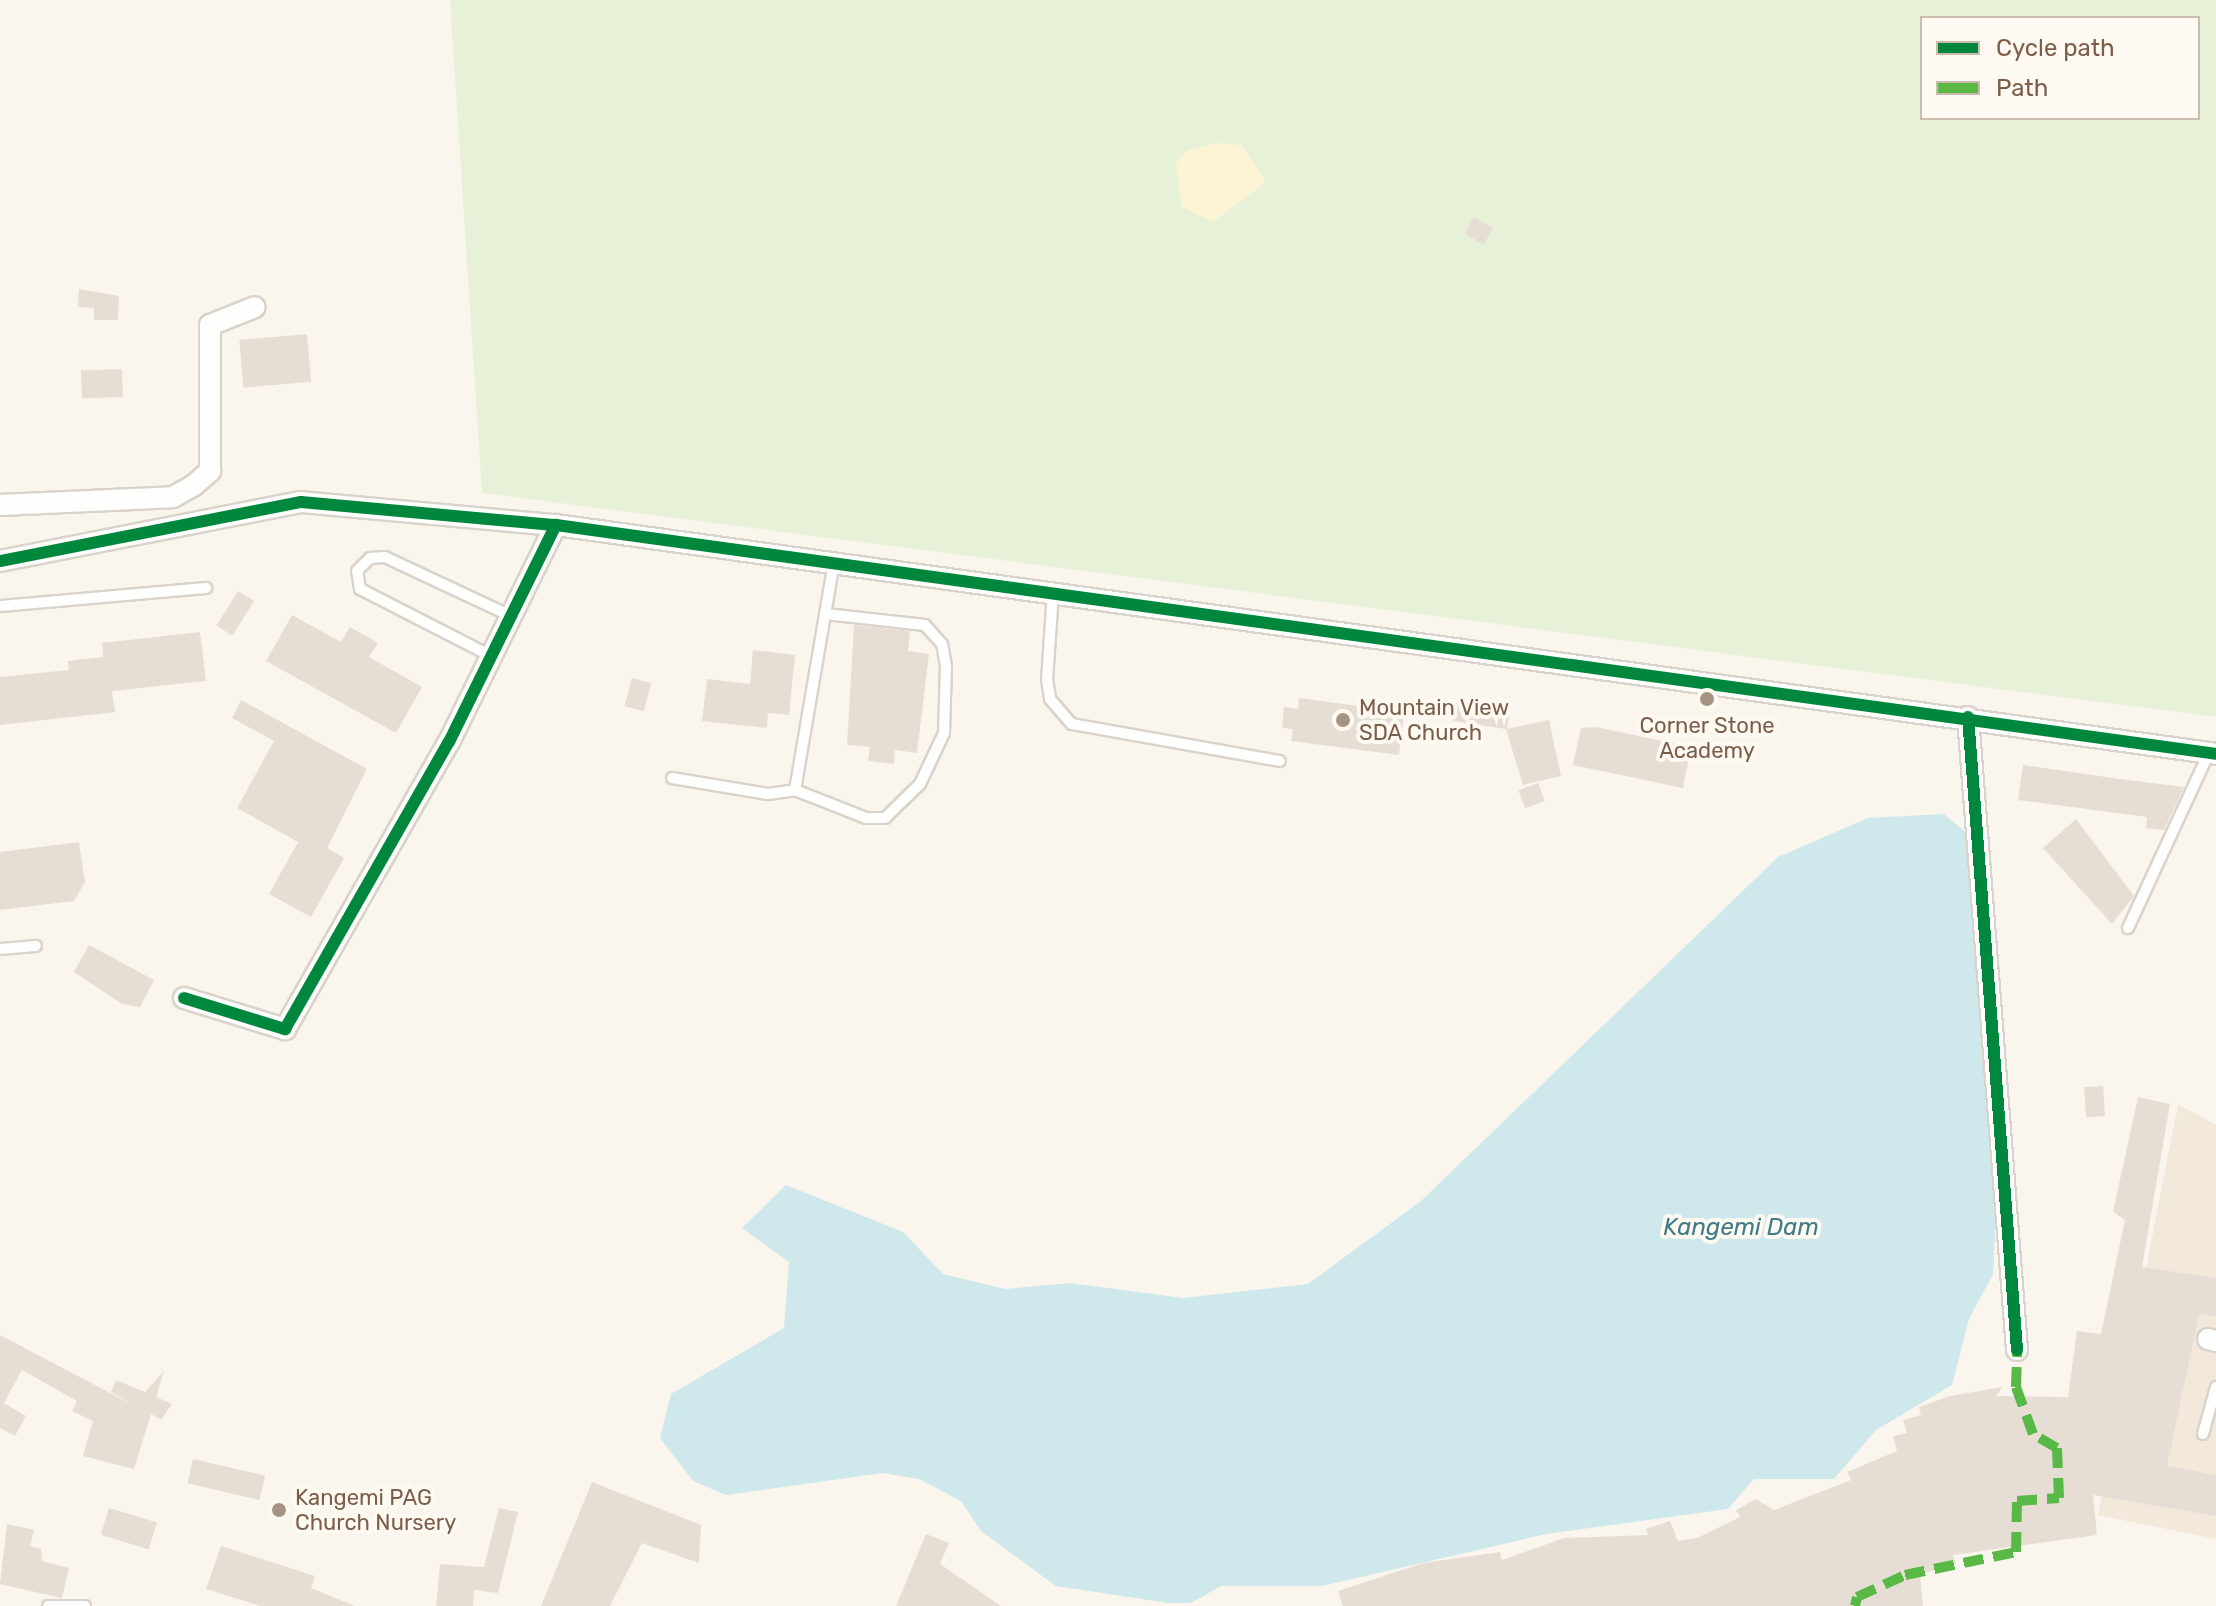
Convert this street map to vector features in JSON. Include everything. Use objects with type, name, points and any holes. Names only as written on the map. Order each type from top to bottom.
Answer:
[{"type":"street","points":[[0,505],[173,497],[193,486],[210,471],[210,325],[255,307]]},
{"type":"street","points":[[0,561],[301,502],[556,525],[2212,753]]},
{"type":"street","points":[[184,998],[285,1029],[493,657],[556,525]]},
{"type":"street","points":[[1968,717],[2017,1350]]},
{"type":"lane","points":[[493,657],[360,589],[357,571],[370,558],[385,557],[513,617]]},
{"type":"lane","points":[[795,790],[834,563]]},
{"type":"lane","points":[[0,606],[206,588]]},
{"type":"lane","points":[[1053,592],[1047,679],[1050,699],[1072,724],[1280,761]]},
{"type":"lane","points":[[672,778],[753,793],[795,790],[866,818],[885,818],[920,784],[944,733],[946,666],[942,644],[925,625],[826,614]]},
{"type":"lane","points":[[2128,928],[2212,753]]},
{"type":"lane","points":[[0,949],[36,946]]},
{"type":"lane","points":[[2203,1434],[2216,1387]]},
{"type":"lane","points":[[48,1606],[85,1606]]},
{"type":"shaded area","points":[[2178,1104],[2216,1125],[2216,1539],[2098,1515]]},
{"type":"green space","points":[[450,0],[2216,0],[2216,717],[482,493]]},
{"type":"sand","points":[[1216,143],[1242,145],[1266,182],[1213,222],[1182,207],[1176,163],[1186,151]]},
{"type":"water","name":"Kangemi Dam","points":[[1944,814],[1968,834],[1999,1154],[1993,1274],[1969,1319],[1952,1385],[1876,1430],[1834,1479],[1754,1479],[1728,1509],[1546,1534],[1322,1586],[1221,1586],[1191,1603],[1168,1603],[1056,1586],[981,1531],[961,1501],[919,1479],[883,1473],[726,1495],[693,1481],[660,1438],[671,1394],[784,1328],[789,1262],[742,1228],[786,1185],[903,1232],[943,1274],[1005,1289],[1070,1283],[1183,1298],[1308,1284],[1421,1201],[1778,857],[1868,818]]},
{"type":"building","points":[[1474,217],[1493,228],[1484,244],[1464,233]]},
{"type":"building","points":[[79,289],[119,296],[118,320],[94,320],[94,308],[78,307]]},
{"type":"building","points":[[307,334],[311,382],[243,388],[239,340]]},
{"type":"building","points":[[122,369],[123,397],[82,398],[81,370]]},
{"type":"building","points":[[238,591],[254,601],[232,636],[216,626]]},
{"type":"building","points":[[292,615],[341,642],[350,627],[378,643],[369,657],[422,687],[396,733],[266,661]]},
{"type":"building","points":[[854,625],[910,631],[908,651],[929,654],[917,753],[895,750],[894,764],[868,761],[870,747],[847,745]]},
{"type":"building","points":[[200,632],[206,681],[112,691],[115,712],[0,725],[0,677],[69,670],[68,661],[103,657],[102,643]]},
{"type":"building","points":[[753,650],[795,655],[789,715],[768,713],[767,728],[702,721],[707,679],[750,684]]},
{"type":"building","points":[[632,678],[651,683],[644,711],[624,706]]},
{"type":"building","name":"Mountain View SDA Church","points":[[1299,698],[1404,712],[1399,755],[1291,741],[1293,729],[1282,728],[1284,707],[1298,709]]},
{"type":"building","points":[[241,700],[367,769],[327,848],[344,858],[311,917],[269,894],[298,842],[237,808],[274,741],[232,718]]},
{"type":"building","points":[[1457,702],[1510,711],[1507,729],[1549,720],[1561,776],[1523,785],[1506,729],[1453,721]]},
{"type":"building","points":[[1596,727],[1691,747],[1683,788],[1573,765],[1581,728]]},
{"type":"building","points":[[2023,765],[2184,787],[2164,830],[2146,828],[2147,817],[2018,800]]},
{"type":"building","points":[[1538,783],[1545,801],[1525,808],[1518,791]]},
{"type":"building","points":[[2076,819],[2134,896],[2112,924],[2043,848]]},
{"type":"building","points":[[79,842],[85,882],[74,901],[0,910],[0,852]]},
{"type":"building","points":[[89,945],[154,980],[140,1007],[122,1004],[74,972]]},
{"type":"building","points":[[2103,1086],[2105,1116],[2086,1117],[2084,1087]]},
{"type":"building","points":[[2138,1097],[2170,1104],[2142,1267],[2216,1278],[2216,1316],[2199,1314],[2167,1466],[2216,1475],[2216,1516],[2093,1495],[2097,1535],[1953,1555],[1956,1564],[1920,1574],[1923,1606],[1343,1606],[1338,1591],[1423,1563],[1500,1552],[1502,1560],[1564,1538],[1648,1535],[1646,1529],[1670,1521],[1678,1541],[1697,1538],[1740,1517],[1736,1510],[1756,1499],[1774,1510],[1851,1480],[1847,1472],[1897,1451],[1893,1436],[1907,1433],[1903,1420],[1921,1415],[1919,1407],[1950,1396],[2003,1387],[1996,1396],[2068,1397],[2077,1331],[2101,1334],[2125,1220],[2113,1212]]},
{"type":"building","points":[[0,1335],[135,1406],[111,1392],[116,1380],[145,1392],[164,1371],[156,1397],[172,1404],[161,1420],[151,1414],[134,1469],[83,1456],[93,1421],[72,1411],[77,1401],[22,1370],[4,1403],[26,1416],[15,1436],[0,1428]]},
{"type":"building","points":[[193,1459],[265,1476],[259,1500],[187,1483]]},
{"type":"building","points":[[592,1482],[701,1525],[699,1563],[642,1543],[610,1606],[541,1606]]},
{"type":"building","points":[[109,1508],[157,1523],[149,1549],[101,1535]]},
{"type":"building","points":[[499,1508],[518,1512],[498,1593],[474,1590],[473,1606],[436,1606],[440,1564],[484,1567]]},
{"type":"building","points":[[7,1524],[34,1530],[30,1546],[41,1549],[42,1561],[69,1568],[62,1598],[0,1584]]},
{"type":"building","points":[[926,1534],[949,1543],[940,1564],[1001,1606],[896,1606]]},
{"type":"building","points":[[221,1546],[315,1576],[311,1588],[355,1606],[261,1606],[206,1589]]},
{"type":"marked path","points":[[1855,1606],[1857,1597],[1905,1575],[2016,1552],[2017,1501],[2059,1498],[2057,1448],[2033,1434],[2016,1387],[2017,1350]]},
{"type":"cycle path","points":[[0,561],[301,502],[556,525],[2216,754]]},
{"type":"cycle path","points":[[184,998],[285,1029],[449,742],[556,525]]},
{"type":"cycle path","points":[[1968,717],[2017,1350]]},
{"type":"place","name":"Corner Stone Academy","points":[[1707,699]]},
{"type":"place","name":"Mountain View SDA Church","points":[[1343,720]]},
{"type":"place","name":"Kangemi PAG Church Nursery","points":[[279,1510]]}]
